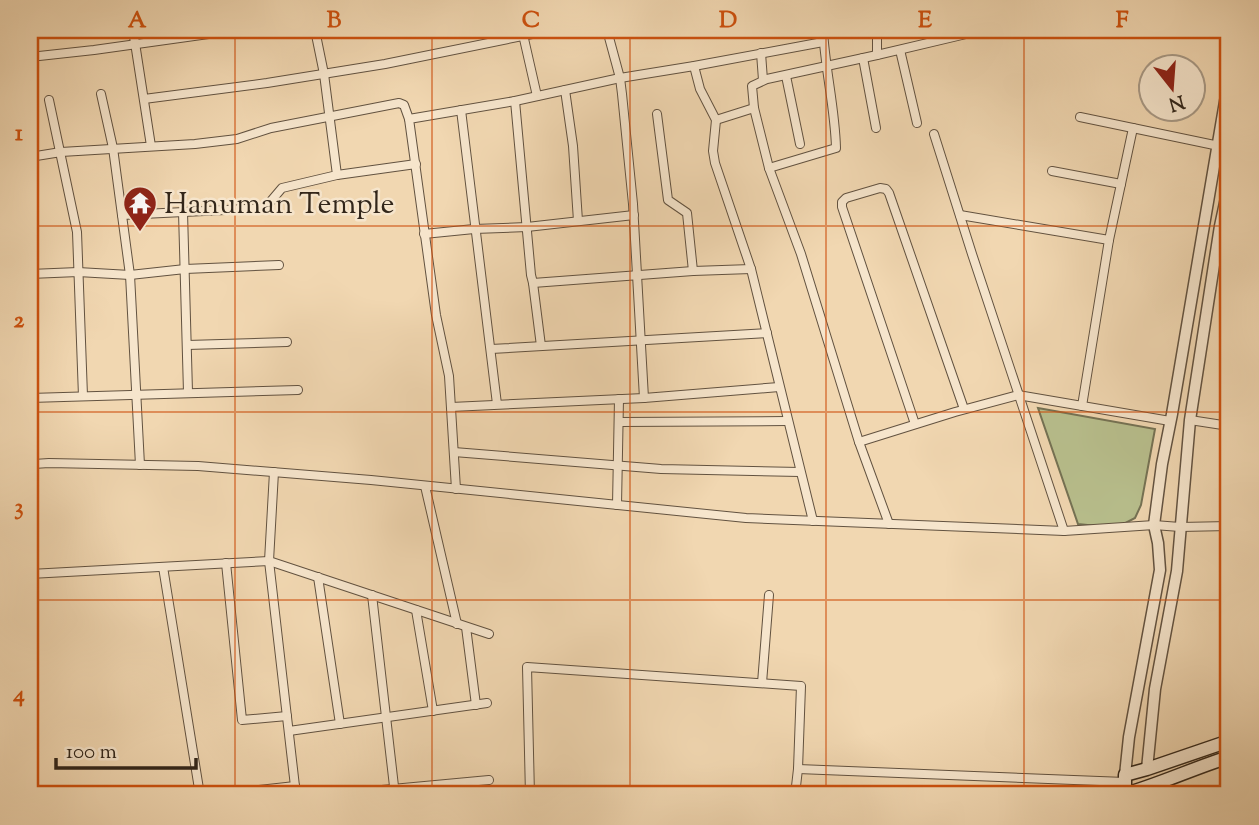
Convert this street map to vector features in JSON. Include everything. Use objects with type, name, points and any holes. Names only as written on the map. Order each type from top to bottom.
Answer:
[{"type":"main road","points":[[1125,786],[1147,769],[1229,741]]},
{"type":"main road","points":[[1125,786],[1147,791],[1186,771],[1229,757]]},
{"type":"main road","points":[[1147,769],[1147,791]]},
{"type":"street","points":[[133,30],[151,146]]},
{"type":"street","points":[[30,57],[237,30]]},
{"type":"street","points":[[315,30],[324,74],[337,175]]},
{"type":"street","points":[[144,99],[385,64],[522,33],[552,30]]},
{"type":"street","points":[[607,30],[620,78],[634,215],[645,398]]},
{"type":"street","points":[[769,168],[836,148],[823,30]]},
{"type":"street","points":[[877,30],[877,55]]},
{"type":"street","points":[[888,524],[859,442],[801,254],[769,168],[754,108],[752,86],[763,80],[983,30]]},
{"type":"street","points":[[522,33],[537,96]]},
{"type":"street","points":[[409,119],[823,42]]},
{"type":"street","points":[[900,50],[917,123]]},
{"type":"street","points":[[761,53],[763,80]]},
{"type":"street","points":[[863,58],[876,128]]},
{"type":"street","points":[[695,66],[699,89],[716,120],[713,151],[715,163],[751,269],[813,521]]},
{"type":"street","points":[[786,76],[800,144]]},
{"type":"street","points":[[798,769],[1125,786],[1129,737],[1160,570],[1154,525],[1162,464],[1229,78]]},
{"type":"street","points":[[565,90],[573,146],[578,221]]},
{"type":"street","points":[[101,94],[113,148],[131,275],[140,465]]},
{"type":"street","points":[[49,100],[77,232],[83,396]]},
{"type":"street","points":[[515,101],[531,275],[541,346]]},
{"type":"street","points":[[30,157],[61,152],[237,139],[271,128],[399,103],[404,105],[409,119],[416,164],[436,315],[449,376],[456,489]]},
{"type":"street","points":[[716,120],[754,108]]},
{"type":"street","points":[[461,110],[497,404]]},
{"type":"street","points":[[657,114],[668,200],[687,213],[693,271]]},
{"type":"street","points":[[1080,117],[1219,146]]},
{"type":"street","points":[[1082,406],[1108,240],[1133,128]]},
{"type":"street","points":[[934,134],[1064,531]]},
{"type":"street","points":[[122,215],[265,208],[282,188],[337,175],[416,164]]},
{"type":"street","points":[[1052,171],[1121,184]]},
{"type":"street","points":[[1147,769],[1155,689],[1177,571],[1190,421],[1229,184]]},
{"type":"street","points":[[915,424],[842,207],[846,198],[880,188],[889,192],[964,409]]},
{"type":"street","points":[[183,212],[188,393]]},
{"type":"street","points":[[424,234],[527,227],[634,215]]},
{"type":"street","points":[[960,215],[1108,240]]},
{"type":"street","points":[[30,274],[78,272],[131,275],[185,269],[279,265]]},
{"type":"street","points":[[533,284],[751,269]]},
{"type":"street","points":[[491,349],[767,333]]},
{"type":"street","points":[[187,345],[286,342]]},
{"type":"street","points":[[451,407],[645,398],[779,387]]},
{"type":"street","points":[[30,398],[298,390]]},
{"type":"street","points":[[859,442],[1018,395],[1170,421]]},
{"type":"street","points":[[617,505],[619,399]]},
{"type":"street","points":[[30,413],[32,465],[198,466],[746,518],[1064,531],[1154,525],[1229,526]]},
{"type":"street","points":[[619,422],[787,421]]},
{"type":"street","points":[[1190,421],[1229,426]]},
{"type":"street","points":[[454,452],[618,467],[800,472]]},
{"type":"street","points":[[212,795],[295,790],[269,561],[274,472]]},
{"type":"street","points":[[425,486],[462,625],[476,705]]},
{"type":"street","points":[[30,574],[269,561],[489,634]]},
{"type":"street","points":[[226,564],[242,720],[287,716]]},
{"type":"street","points":[[163,567],[200,795]]},
{"type":"street","points":[[318,577],[340,724]]},
{"type":"street","points":[[762,683],[769,595]]},
{"type":"street","points":[[372,596],[395,792]]},
{"type":"street","points":[[416,610],[433,711]]},
{"type":"street","points":[[530,795],[527,667],[801,686],[798,769],[794,795]]},
{"type":"street","points":[[289,732],[487,703]]},
{"type":"street","points":[[328,795],[395,792],[489,780]]},
{"type":"green space","points":[[1038,408],[1155,429],[1141,505],[1135,518],[1116,528],[1078,524]]},
{"type":"place","name":"Hanuman Temple","points":[[140,233]]}]
